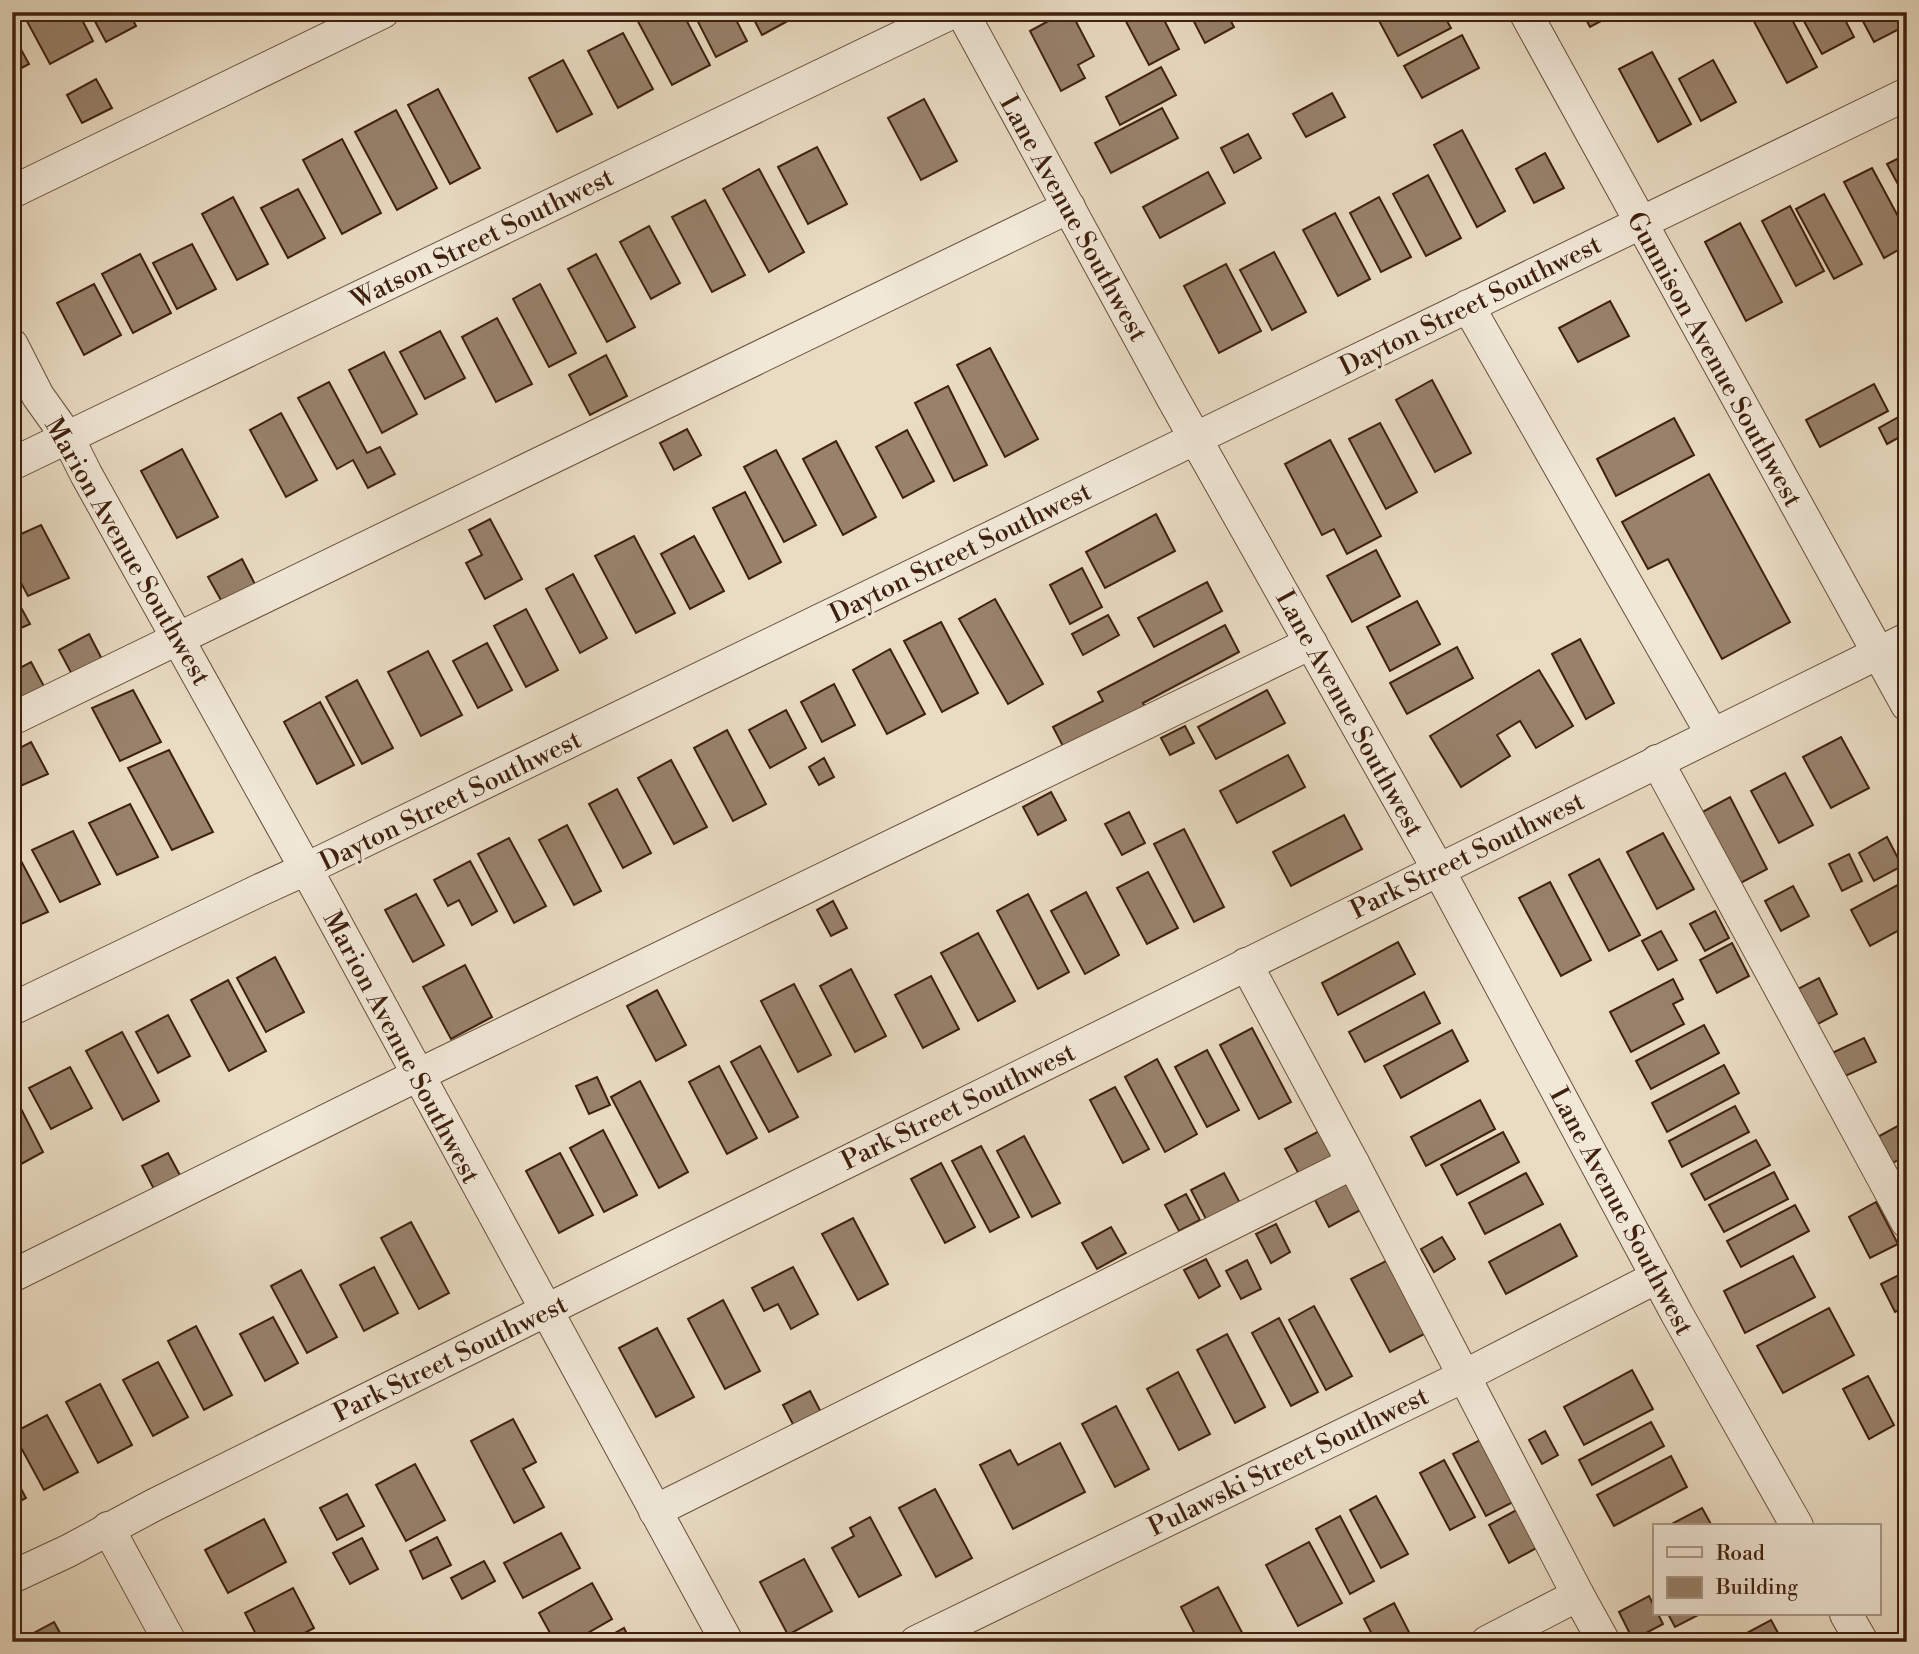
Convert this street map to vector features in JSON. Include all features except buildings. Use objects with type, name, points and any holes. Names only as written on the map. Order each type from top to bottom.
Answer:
[{"type":"street","points":[[12,192],[383,12]]},
{"type":"street","name":"Watson Street Southwest","points":[[12,464],[953,12]]},
{"type":"street","name":"Lane Avenue Southwest","points":[[962,12],[1195,438],[1438,869],[1657,1277],[1796,1524]]},
{"type":"street","name":"Gunnison Avenue Southwest","points":[[1525,12],[1907,705]]},
{"type":"street","name":"Dayton Street Southwest","points":[[12,1009],[1907,94]]},
{"type":"street","points":[[12,719],[1069,207]]},
{"type":"street","points":[[1468,306],[1713,734]]},
{"type":"street","name":"Marion Avenue Southwest","points":[[12,345],[38,396],[68,438],[179,638],[727,1642]]},
{"type":"street","name":"Park Street Southwest","points":[[12,1577],[1907,639]]},
{"type":"street","points":[[12,1276],[418,1075],[1311,643]]},
{"type":"street","points":[[1657,761],[1907,1223]]},
{"type":"street","points":[[1246,964],[1604,1642]]},
{"type":"street","points":[[655,1511],[1353,1163]]},
{"type":"street","name":"Pulawski Street Southwest","points":[[916,1642],[1464,1376],[1657,1277]]},
{"type":"street","points":[[108,1528],[170,1642]]},
{"type":"street","points":[[1487,1642],[1578,1595]]},
{"type":"street","points":[[1847,1616],[1862,1642]]}]
